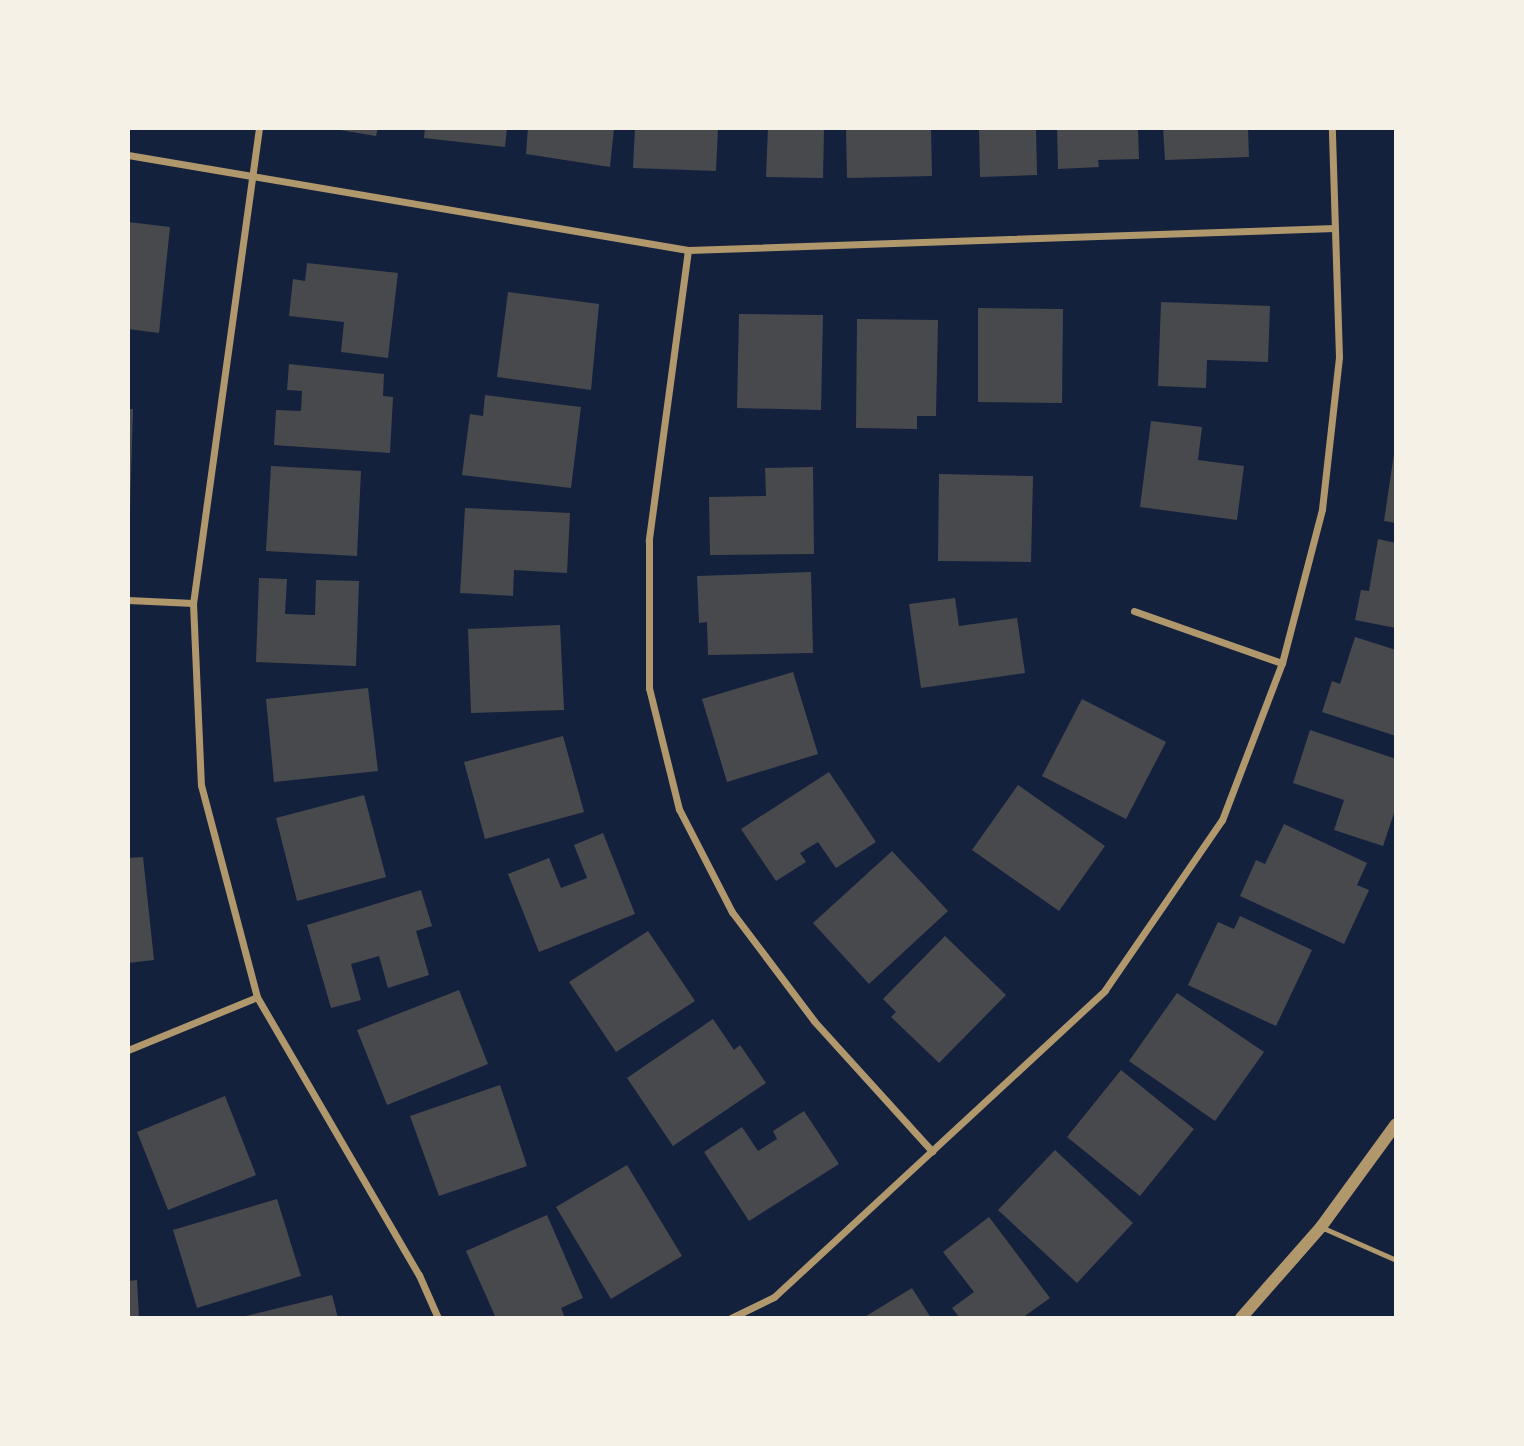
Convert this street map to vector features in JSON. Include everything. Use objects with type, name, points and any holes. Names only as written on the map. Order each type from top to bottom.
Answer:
[{"type":"street","points":[[259,128],[193,603],[201,785],[257,997],[419,1275],[438,1318]]},
{"type":"street","points":[[731,1318],[774,1297],[1105,989],[1222,820],[1282,663],[1322,509],[1339,357],[1332,128]]},
{"type":"street","points":[[128,155],[253,174],[688,250],[1335,228]]},
{"type":"street","points":[[688,250],[649,540],[649,688],[679,809],[732,912],[814,1021],[932,1151]]},
{"type":"street","points":[[128,600],[193,603]]},
{"type":"street","points":[[1134,611],[1282,663]]},
{"type":"street","points":[[128,1050],[257,997]]},
{"type":"street","points":[[1241,1318],[1321,1227],[1396,1124]]},
{"type":"lane","points":[[1321,1227],[1396,1261]]},
{"type":"building","points":[[328,128],[378,128],[376,136]]},
{"type":"building","points":[[425,128],[507,128],[505,147],[424,138]]},
{"type":"building","points":[[528,128],[614,128],[610,167],[526,154]]},
{"type":"building","points":[[635,128],[718,128],[716,171],[633,168]]},
{"type":"building","points":[[768,128],[824,128],[823,178],[766,177]]},
{"type":"building","points":[[846,128],[931,128],[932,176],[847,178]]},
{"type":"building","points":[[979,128],[1036,128],[1037,175],[980,177]]},
{"type":"building","points":[[1057,128],[1138,128],[1139,159],[1098,160],[1099,167],[1058,169]]},
{"type":"building","points":[[1163,128],[1248,128],[1249,157],[1165,160]]},
{"type":"building","points":[[128,222],[170,227],[159,333],[128,329]]},
{"type":"building","points":[[307,263],[398,273],[388,358],[341,352],[344,322],[289,316],[293,279],[305,281]]},
{"type":"building","points":[[508,292],[599,304],[591,390],[497,377]]},
{"type":"building","points":[[1161,302],[1270,306],[1268,362],[1207,360],[1206,388],[1158,386]]},
{"type":"building","points":[[978,308],[1063,309],[1062,403],[978,402]]},
{"type":"building","points":[[739,314],[823,315],[821,410],[737,408]]},
{"type":"building","points":[[857,319],[938,320],[936,416],[917,416],[917,429],[856,428]]},
{"type":"building","points":[[289,364],[384,374],[383,396],[393,397],[390,453],[274,445],[276,410],[301,411],[302,391],[287,390]]},
{"type":"building","points":[[485,395],[581,407],[571,488],[462,475],[470,414],[483,416]]},
{"type":"building","points":[[128,409],[133,409],[130,510],[128,510]]},
{"type":"building","points":[[1151,421],[1202,427],[1198,460],[1244,466],[1237,520],[1140,507]]},
{"type":"building","points":[[1396,447],[1396,523],[1384,521]]},
{"type":"building","points":[[271,466],[361,471],[357,556],[266,551]]},
{"type":"building","points":[[813,467],[814,554],[710,555],[709,497],[766,496],[765,468]]},
{"type":"building","points":[[939,474],[1033,476],[1031,562],[938,561]]},
{"type":"building","points":[[465,508],[570,513],[567,573],[514,570],[513,596],[460,593]]},
{"type":"building","points":[[1378,539],[1396,543],[1396,628],[1355,620],[1361,590],[1369,591]]},
{"type":"building","points":[[811,572],[813,653],[708,655],[707,622],[699,623],[697,576]]},
{"type":"building","points":[[259,578],[287,579],[285,614],[315,615],[316,580],[359,581],[356,666],[256,662]]},
{"type":"building","points":[[955,598],[959,626],[1017,618],[1025,673],[921,688],[909,604]]},
{"type":"building","points":[[560,625],[564,710],[471,713],[468,629]]},
{"type":"building","points":[[1355,637],[1396,650],[1396,736],[1322,712],[1332,681],[1340,684]]},
{"type":"building","points":[[793,672],[818,754],[727,782],[702,699]]},
{"type":"building","points":[[368,688],[378,771],[274,782],[266,699]]},
{"type":"building","points":[[1082,699],[1166,742],[1126,819],[1042,776]]},
{"type":"building","points":[[1310,730],[1396,759],[1396,807],[1383,846],[1334,830],[1344,800],[1293,783]]},
{"type":"building","points":[[563,736],[584,812],[485,839],[464,762]]},
{"type":"building","points":[[829,772],[876,842],[836,868],[818,842],[800,853],[806,862],[776,881],[741,829]]},
{"type":"building","points":[[1018,785],[1105,846],[1059,911],[972,850]]},
{"type":"building","points":[[364,795],[386,877],[297,901],[276,818]]},
{"type":"building","points":[[1284,824],[1367,863],[1357,885],[1369,890],[1344,944],[1240,896],[1256,860],[1265,864]]},
{"type":"building","points":[[603,833],[635,914],[539,952],[508,874],[549,858],[561,888],[587,878],[574,845]]},
{"type":"building","points":[[892,851],[948,911],[869,984],[813,923]]},
{"type":"building","points":[[143,857],[154,960],[128,963],[128,858]]},
{"type":"building","points":[[421,890],[432,926],[416,931],[429,975],[388,988],[379,956],[351,964],[361,1000],[331,1008],[307,925]]},
{"type":"building","points":[[1240,916],[1312,950],[1276,1026],[1188,985],[1218,922],[1234,929]]},
{"type":"building","points":[[648,931],[695,1001],[616,1052],[569,982]]},
{"type":"building","points":[[945,936],[1006,995],[939,1063],[891,1017],[896,1012],[883,999]]},
{"type":"building","points":[[459,990],[488,1064],[387,1105],[357,1030]]},
{"type":"building","points":[[1177,993],[1264,1052],[1215,1121],[1129,1061]]},
{"type":"building","points":[[713,1019],[734,1050],[740,1045],[766,1083],[673,1146],[627,1078]]},
{"type":"building","points":[[1121,1070],[1194,1129],[1140,1196],[1067,1137]]},
{"type":"building","points":[[500,1085],[527,1166],[439,1196],[410,1116]]},
{"type":"building","points":[[225,1096],[256,1175],[168,1210],[137,1132]]},
{"type":"building","points":[[804,1111],[839,1164],[749,1221],[704,1152],[742,1127],[758,1151],[777,1139],[773,1131]]},
{"type":"building","points":[[1055,1150],[1133,1223],[1077,1283],[998,1210]]},
{"type":"building","points":[[627,1165],[682,1256],[611,1299],[556,1207]]},
{"type":"building","points":[[277,1199],[301,1276],[197,1308],[173,1230]]},
{"type":"building","points":[[547,1215],[583,1298],[561,1308],[565,1318],[496,1318],[466,1251]]},
{"type":"building","points":[[989,1217],[1050,1298],[1022,1318],[960,1318],[952,1308],[974,1292],[943,1252]]},
{"type":"building","points":[[137,1280],[139,1318],[128,1318],[128,1281]]},
{"type":"building","points":[[912,1288],[931,1318],[863,1318]]},
{"type":"building","points":[[332,1295],[338,1318],[242,1318],[242,1317]]}]
